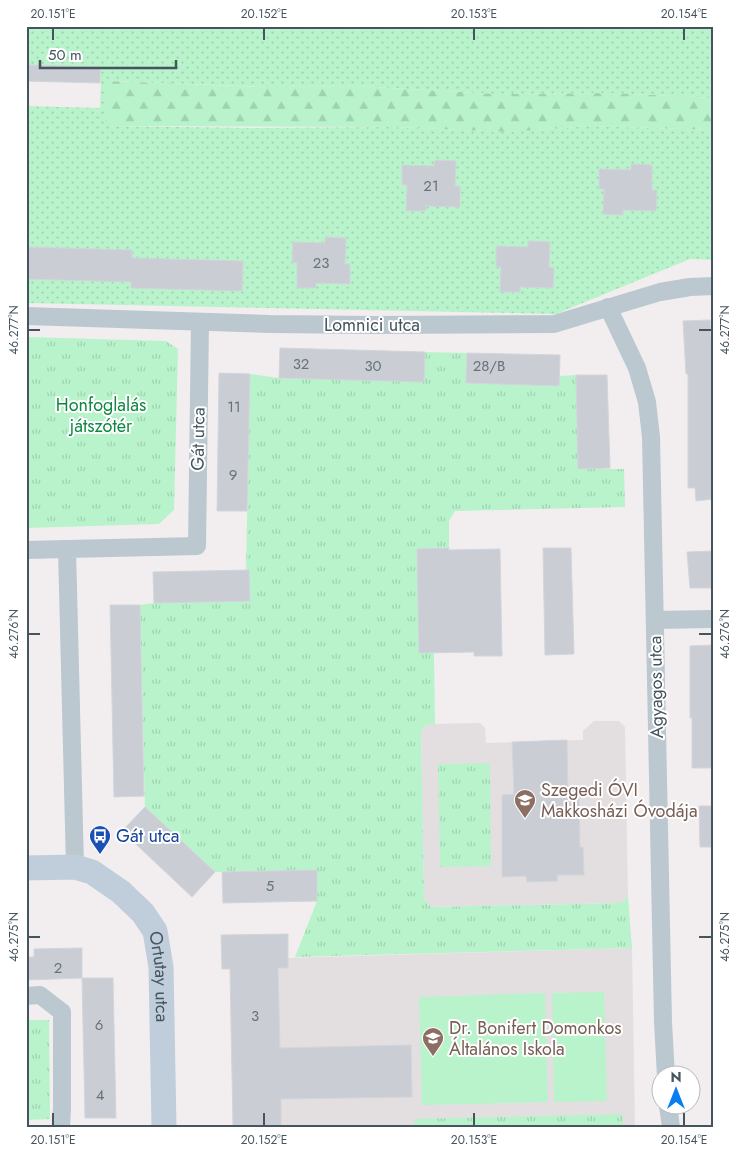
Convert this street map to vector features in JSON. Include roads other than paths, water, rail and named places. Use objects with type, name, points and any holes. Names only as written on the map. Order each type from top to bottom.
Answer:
[{"type":"street","name":"Lomnici utca","points":[[26,316],[375,326],[554,324],[660,292],[690,287],[713,286]]},
{"type":"street","name":"Agyagos utca","points":[[608,307],[637,368],[647,402],[651,437],[662,1013],[665,1066]]},
{"type":"street","name":"Gát utca","points":[[26,550],[197,546],[200,322]]},
{"type":"street","points":[[67,549],[75,867]]},
{"type":"street","points":[[655,620],[713,619]]},
{"type":"street","name":"Ortutay utca","points":[[36,868],[75,867],[92,872],[121,892],[143,913],[155,931],[161,967],[164,1127]]},
{"type":"street","points":[[26,996],[40,995],[62,1012],[62,1108],[60,1127]]},
{"type":"place","name":"Szegedi ÓVI Makkosházi Óvodája","points":[[525,819]]},
{"type":"place","name":"Gát utca","points":[[100,855]]},
{"type":"place","name":"Dr. Bonifert Domonkos Általános Iskola","points":[[433,1057]]},
{"type":"park label","name":"Honfoglalás játszótér","points":[[101,415]]}]
